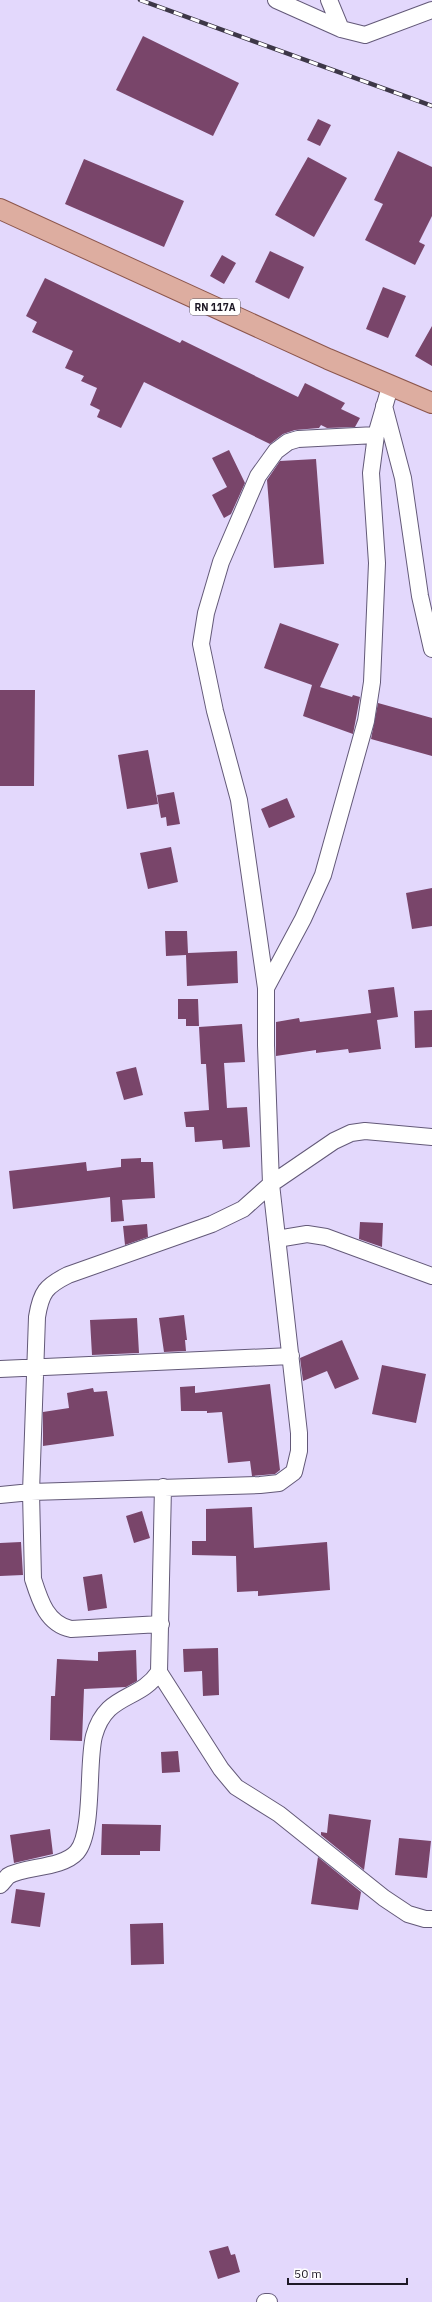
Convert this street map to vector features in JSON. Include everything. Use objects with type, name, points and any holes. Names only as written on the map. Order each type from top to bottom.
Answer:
[{"type":"main road","name":"RN 117A","points":[[0,209],[390,387],[432,403]]},
{"type":"street","points":[[276,0],[341,29],[355,33],[372,34],[432,10]]},
{"type":"street","points":[[329,0],[341,29]]},
{"type":"street","points":[[266,988],[303,919],[323,874],[366,721],[372,682],[376,586],[376,556],[371,473],[376,435],[390,387]]},
{"type":"street","points":[[384,406],[403,478],[420,596],[432,649]]},
{"type":"street","points":[[0,1495],[31,1492],[260,1485],[279,1483],[291,1476],[297,1463],[299,1433],[271,1184],[266,1045],[266,988],[239,800],[215,711],[202,644],[204,624],[221,562],[258,476],[276,451],[288,442],[298,439],[376,435]]},
{"type":"street","points":[[160,1624],[71,1629],[56,1624],[43,1605],[34,1579],[31,1492],[40,1300],[50,1285],[68,1275],[224,1220],[243,1209],[271,1184],[334,1141],[351,1133],[365,1130],[432,1137]]},
{"type":"street","points":[[277,1238],[307,1234],[326,1237],[432,1276]]},
{"type":"street","points":[[0,1369],[291,1356]]},
{"type":"street","points":[[0,1885],[9,1876],[59,1862],[76,1852],[84,1837],[94,1736],[102,1714],[111,1705],[155,1679],[159,1672],[163,1487]]},
{"type":"street","points":[[159,1672],[221,1769],[236,1787],[279,1814],[384,1898],[408,1914],[425,1919],[432,1919]]},
{"type":"building","points":[[143,36],[239,83],[213,136],[116,90]]},
{"type":"building","points":[[318,119],[331,125],[320,146],[307,140]]},
{"type":"building","points":[[398,151],[432,167],[432,216],[419,242],[425,245],[415,265],[365,240],[383,204],[374,200]]},
{"type":"building","points":[[308,157],[347,178],[314,237],[275,215]]},
{"type":"building","points":[[84,159],[184,201],[164,247],[65,204]]},
{"type":"building","points":[[270,251],[304,267],[289,299],[255,282]]},
{"type":"building","points":[[222,255],[236,263],[224,284],[210,276]]},
{"type":"building","points":[[45,278],[180,343],[182,340],[298,397],[305,383],[345,403],[341,409],[360,418],[355,427],[327,428],[321,425],[319,428],[295,430],[283,434],[270,444],[144,382],[121,428],[97,417],[100,410],[90,405],[97,388],[81,381],[84,376],[65,368],[73,351],[32,332],[37,322],[26,316]]},
{"type":"building","points":[[383,287],[406,296],[388,338],[366,329]]},
{"type":"building","points":[[432,326],[432,366],[415,356]]},
{"type":"building","points":[[229,450],[245,483],[231,514],[224,518],[212,495],[227,487],[212,458]]},
{"type":"building","points":[[316,459],[324,564],[274,568],[267,480],[280,461]]},
{"type":"building","points":[[280,623],[339,644],[320,687],[352,697],[353,695],[360,697],[353,734],[303,716],[312,685],[264,668]]},
{"type":"building","points":[[0,690],[35,690],[34,786],[0,786]]},
{"type":"building","points":[[378,703],[432,718],[432,756],[371,739]]},
{"type":"building","points":[[148,750],[158,804],[127,809],[118,755]]},
{"type":"building","points":[[174,792],[180,824],[167,826],[166,817],[161,818],[157,795]]},
{"type":"building","points":[[287,798],[295,817],[269,828],[261,809]]},
{"type":"building","points":[[171,847],[178,882],[148,889],[140,853]]},
{"type":"building","points":[[432,888],[432,926],[412,929],[406,893]]},
{"type":"building","points":[[165,931],[187,931],[188,953],[237,951],[238,983],[187,986],[186,955],[166,956]]},
{"type":"building","points":[[394,987],[398,1017],[377,1020],[381,1049],[349,1053],[348,1049],[316,1053],[316,1050],[276,1056],[276,1022],[299,1018],[300,1022],[371,1013],[368,990]]},
{"type":"building","points":[[178,999],[198,999],[199,1026],[186,1026],[186,1019],[178,1019]]},
{"type":"building","points":[[432,1010],[432,1047],[415,1048],[414,1011]]},
{"type":"building","points":[[242,1024],[245,1062],[224,1063],[227,1108],[247,1107],[250,1147],[223,1149],[222,1140],[195,1142],[194,1127],[186,1127],[184,1112],[209,1110],[206,1064],[201,1064],[199,1027]]},
{"type":"building","points":[[136,1067],[143,1095],[124,1100],[116,1072]]},
{"type":"building","points":[[141,1158],[141,1162],[153,1162],[155,1198],[122,1200],[124,1221],[111,1222],[110,1197],[13,1209],[9,1171],[86,1162],[87,1171],[121,1167],[121,1159]]},
{"type":"building","points":[[360,1222],[383,1223],[382,1247],[359,1239]]},
{"type":"building","points":[[147,1224],[148,1237],[125,1245],[123,1226]]},
{"type":"building","points":[[184,1315],[187,1340],[185,1340],[186,1351],[164,1352],[159,1318]]},
{"type":"building","points":[[137,1318],[139,1353],[92,1355],[90,1320]]},
{"type":"building","points":[[342,1340],[359,1379],[335,1389],[327,1371],[303,1381],[300,1358]]},
{"type":"building","points":[[382,1365],[426,1374],[416,1423],[372,1414]]},
{"type":"building","points":[[270,1384],[280,1470],[275,1474],[252,1476],[250,1461],[228,1463],[222,1412],[207,1413],[207,1411],[181,1411],[180,1387],[195,1386],[195,1393]]},
{"type":"building","points":[[93,1388],[94,1392],[107,1391],[114,1436],[43,1446],[43,1412],[69,1408],[67,1393]]},
{"type":"building","points":[[252,1507],[254,1548],[327,1542],[330,1590],[258,1596],[258,1591],[237,1592],[236,1556],[192,1555],[192,1541],[206,1541],[206,1509]]},
{"type":"building","points":[[142,1511],[150,1538],[134,1543],[126,1516]]},
{"type":"building","points":[[21,1542],[23,1575],[0,1576],[0,1543]]},
{"type":"building","points":[[102,1574],[107,1608],[88,1611],[83,1577]]},
{"type":"building","points":[[218,1648],[219,1695],[203,1696],[202,1671],[184,1672],[183,1649]]},
{"type":"building","points":[[136,1650],[137,1681],[126,1687],[84,1689],[82,1741],[50,1740],[51,1696],[55,1696],[57,1659],[98,1661],[98,1652]]},
{"type":"building","points":[[178,1751],[180,1772],[162,1773],[161,1752]]},
{"type":"building","points":[[329,1814],[371,1820],[364,1870],[321,1835],[321,1832],[327,1833]]},
{"type":"building","points":[[102,1824],[161,1825],[160,1851],[140,1851],[140,1855],[101,1855]]},
{"type":"building","points":[[50,1829],[53,1854],[14,1863],[10,1835]]},
{"type":"building","points":[[399,1838],[431,1841],[427,1878],[395,1875]]},
{"type":"building","points":[[318,1857],[361,1892],[358,1910],[311,1904]]},
{"type":"building","points":[[16,1889],[45,1893],[40,1927],[11,1923]]},
{"type":"building","points":[[163,1923],[164,1964],[131,1965],[130,1924]]},
{"type":"building","points":[[228,2246],[231,2255],[235,2254],[240,2272],[218,2279],[209,2251]]},
{"type":"railway","points":[[140,0],[432,106]]}]
